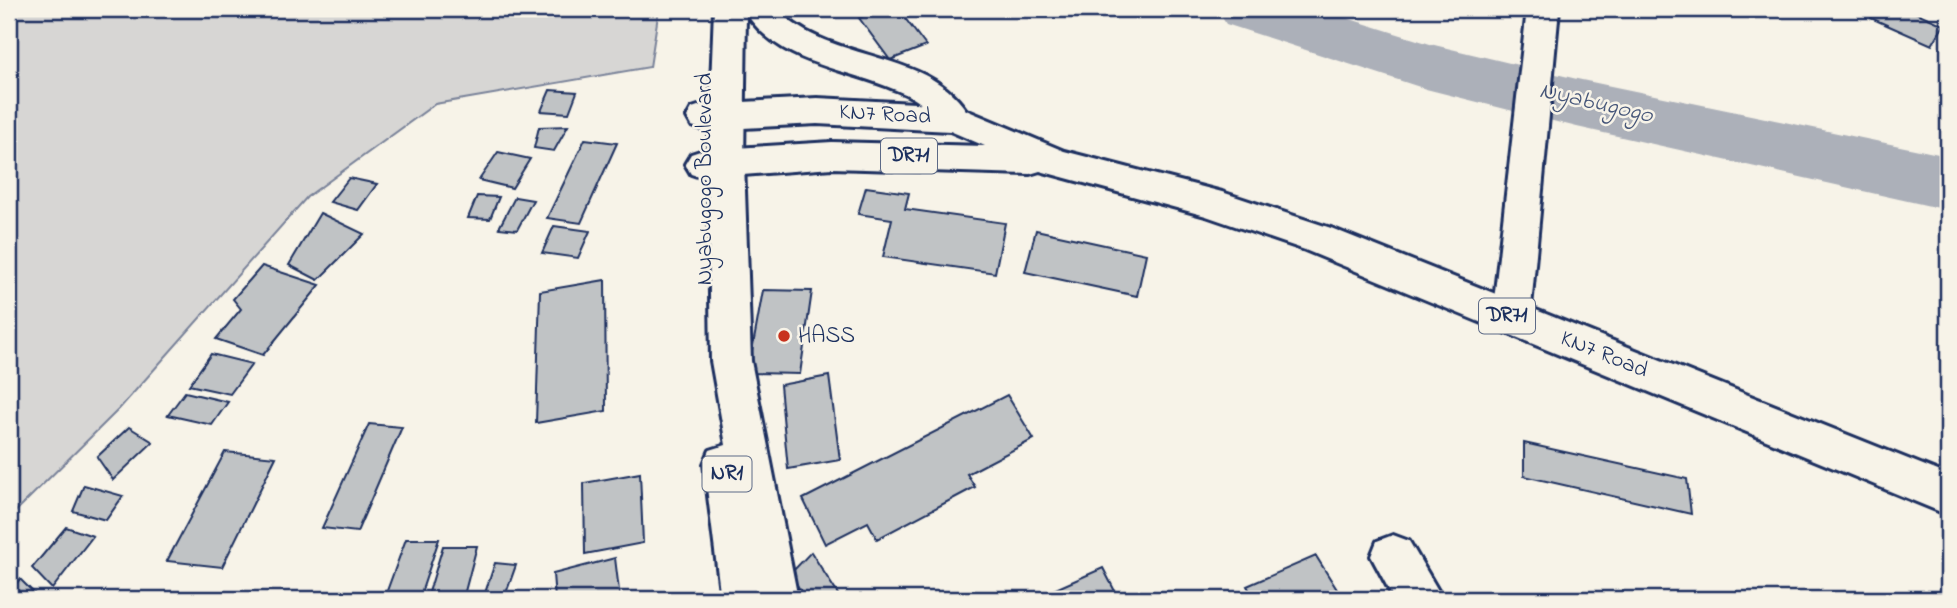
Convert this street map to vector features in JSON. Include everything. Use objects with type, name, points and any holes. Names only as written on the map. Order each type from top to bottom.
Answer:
[{"type":"main road","name":"Nyabugogo Boulevard","points":[[706,9],[716,116]]},
{"type":"main road","name":"Nyabugogo Boulevard","points":[[716,116],[730,9]]},
{"type":"main road","points":[[759,9],[770,24],[799,44],[832,58],[907,80],[932,93],[954,118]]},
{"type":"main road","points":[[1511,318],[1543,9]]},
{"type":"main road","name":"KN7 Road","points":[[716,116],[817,111],[954,118],[1056,163],[1209,202],[1318,239],[1948,495]]},
{"type":"main road","name":"NR1","points":[[716,116],[720,355],[744,599]]},
{"type":"main road","name":"KN7 Road","points":[[715,163],[831,155],[1056,163]]},
{"type":"main road","name":"NR1","points":[[720,355],[775,599]]},
{"type":"main road","points":[[1392,556],[1420,599]]},
{"type":"shaded area","points":[[9,9],[659,9],[650,67],[435,104],[307,197],[120,408],[9,518]]},
{"type":"building","points":[[882,9],[898,9],[926,46],[890,60],[859,18]]},
{"type":"building","points":[[1877,9],[1908,9],[1944,25],[1932,45],[1871,18]]},
{"type":"building","points":[[550,90],[577,92],[569,113],[541,111]]},
{"type":"building","points":[[568,126],[554,151],[534,148],[539,127]]},
{"type":"building","points":[[585,139],[617,143],[581,223],[547,218]]},
{"type":"building","points":[[498,152],[530,159],[512,188],[479,180]]},
{"type":"building","points":[[349,178],[377,184],[358,210],[330,202]]},
{"type":"building","points":[[866,187],[909,193],[905,209],[1005,223],[995,273],[883,257],[892,219],[858,214]]},
{"type":"building","points":[[477,196],[499,197],[490,219],[468,218]]},
{"type":"building","points":[[515,197],[533,200],[517,230],[499,228]]},
{"type":"building","points":[[320,213],[364,234],[318,280],[289,265]]},
{"type":"building","points":[[554,226],[590,231],[578,258],[542,253]]},
{"type":"building","points":[[1036,230],[1146,254],[1137,296],[1025,272]]},
{"type":"building","points":[[262,266],[320,285],[263,355],[216,339],[241,309],[233,299]]},
{"type":"building","points":[[605,280],[606,411],[536,423],[540,291]]},
{"type":"building","points":[[763,290],[812,291],[800,374],[748,373]]},
{"type":"building","points":[[211,354],[252,364],[230,394],[189,385]]},
{"type":"building","points":[[829,376],[840,460],[788,469],[780,385]]},
{"type":"building","points":[[185,392],[228,402],[212,425],[168,415]]},
{"type":"building","points":[[1007,395],[1034,439],[967,474],[975,487],[877,539],[868,522],[825,544],[803,499]]},
{"type":"building","points":[[369,424],[402,427],[357,532],[322,528]]},
{"type":"building","points":[[129,427],[153,442],[113,480],[97,457]]},
{"type":"building","points":[[1524,443],[1687,479],[1691,514],[1524,476]]},
{"type":"building","points":[[225,452],[276,457],[222,567],[167,561]]},
{"type":"building","points":[[640,473],[643,543],[585,554],[584,483]]},
{"type":"building","points":[[84,485],[123,496],[106,520],[73,511]]},
{"type":"building","points":[[66,527],[93,536],[52,589],[32,568]]},
{"type":"building","points":[[406,539],[439,539],[419,599],[384,599]]},
{"type":"building","points":[[443,546],[477,546],[463,599],[427,599]]},
{"type":"building","points":[[811,552],[841,599],[806,599],[790,574]]},
{"type":"building","points":[[1316,556],[1343,599],[1255,599],[1247,586]]},
{"type":"building","points":[[615,558],[620,599],[555,599],[553,574]]},
{"type":"building","points":[[495,563],[516,565],[504,599],[483,599]]},
{"type":"building","points":[[1103,568],[1119,599],[1033,599]]},
{"type":"building","points":[[20,579],[40,599],[9,599],[9,592]]},
{"type":"waterway","name":"Nyabugogo","points":[[1248,9],[1426,66],[1577,103],[1948,183]]},
{"type":"place","name":"HASS","points":[[784,336]]}]
